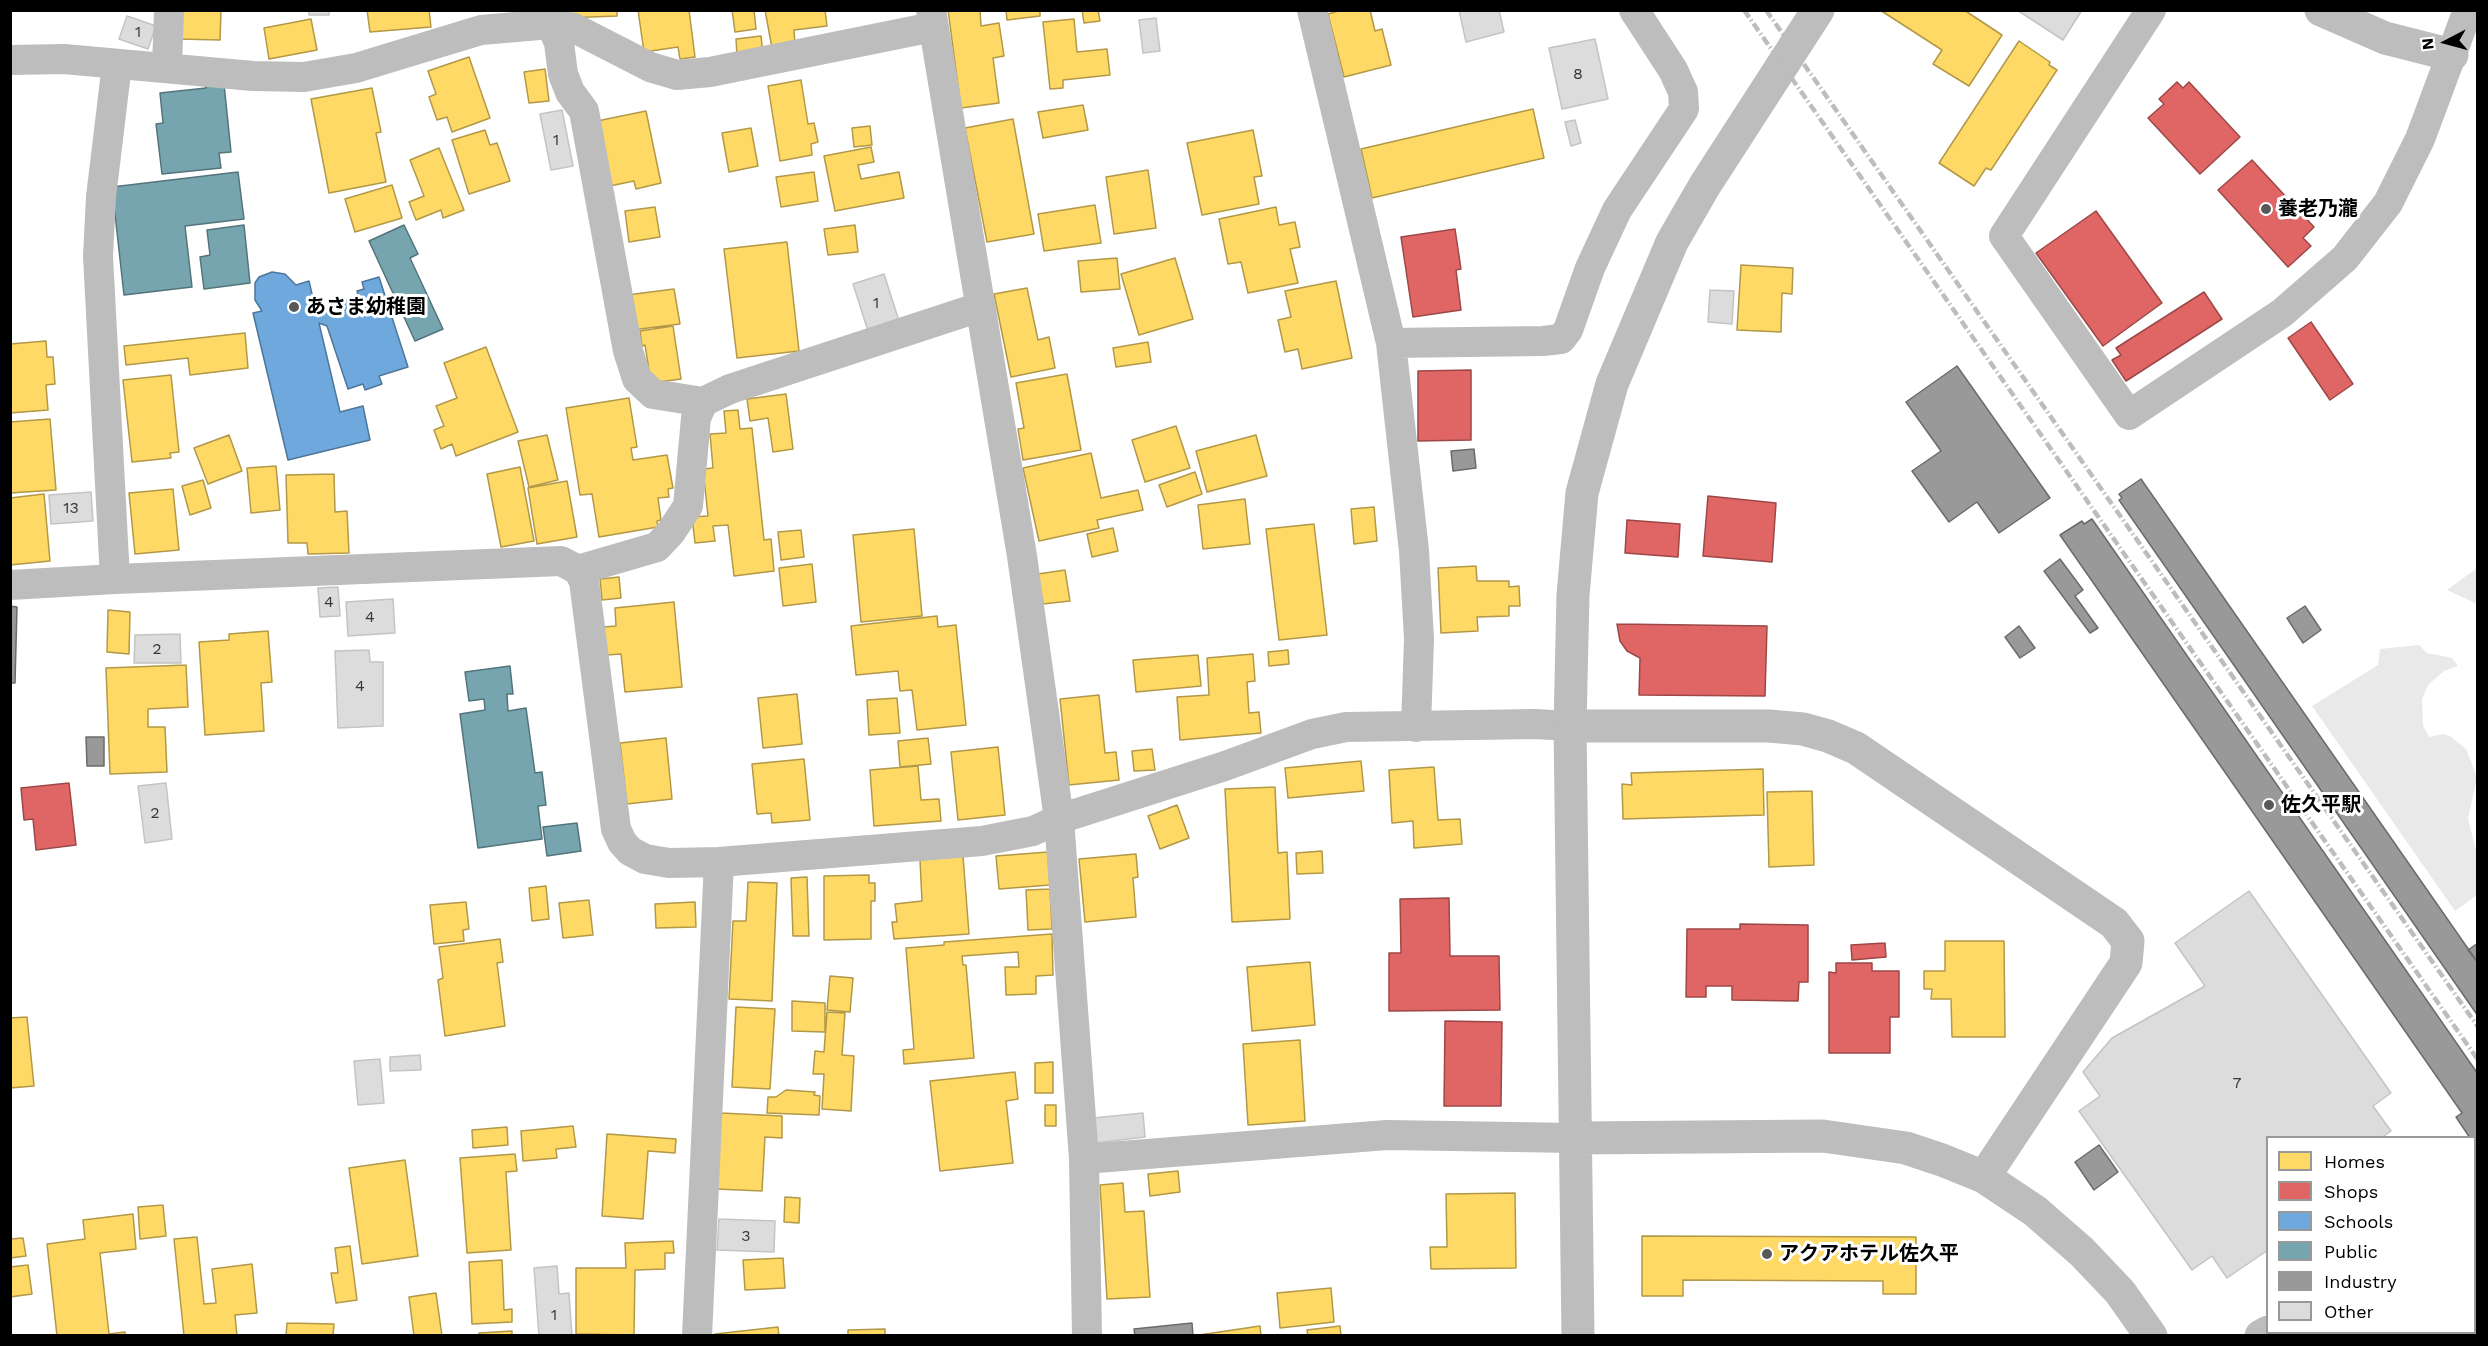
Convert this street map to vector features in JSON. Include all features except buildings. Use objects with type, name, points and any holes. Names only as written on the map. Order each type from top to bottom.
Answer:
[{"type":"street","points":[[167,67],[169,10]]},
{"type":"street","points":[[1312,10],[1390,344],[1414,550],[1419,639],[1416,727]]},
{"type":"street","points":[[1390,344],[1543,341],[1561,339],[1568,330],[1590,268],[1617,210],[1684,108],[1683,92],[1673,70],[1634,10]]},
{"type":"street","points":[[2151,10],[2004,236],[2129,415],[2282,313],[2345,258],[2388,203],[2420,139],[2468,10]]},
{"type":"street","points":[[2321,10],[2385,38],[2452,55]]},
{"type":"street","points":[[1578,1335],[1570,726],[1573,594],[1582,494],[1612,384],[1672,242],[1705,185],[1816,14]]},
{"type":"street","points":[[551,17],[559,43],[563,74],[570,92],[584,111],[628,351],[637,379],[653,394],[703,402],[730,389],[980,307]]},
{"type":"street","points":[[10,60],[64,59],[253,76],[304,77],[356,68],[481,30],[551,17],[650,67],[677,75],[710,72],[932,19],[1022,556],[1059,819],[1084,1159],[1088,1335]]},
{"type":"street","points":[[115,579],[98,256],[101,198],[117,64]]},
{"type":"street","points":[[578,570],[657,547],[671,532],[688,506],[696,418],[703,402]]},
{"type":"street","points":[[10,585],[561,561],[578,570],[584,581],[612,808],[622,842],[630,851],[645,859],[669,863],[718,862],[982,842],[1033,831],[1059,819],[1225,766],[1312,734],[1346,727],[1535,724],[1769,726],[1803,729],[1828,736],[1856,748],[2114,923],[2128,941],[2126,963],[1984,1177]]},
{"type":"street","points":[[697,1335],[718,862]]},
{"type":"street","points":[[1084,1159],[1387,1135],[1823,1136],[1906,1148],[1984,1177],[2035,1211],[2082,1252],[2120,1292],[2151,1335]]},
{"type":"shaded area","points":[[2477,568],[2477,604],[2447,590]]},
{"type":"shaded area","points":[[2419,645],[2427,653],[2452,658],[2458,666],[2444,671],[2428,685],[2422,699],[2423,726],[2429,737],[2443,734],[2450,736],[2466,749],[2477,777],[2468,819],[2477,854],[2477,895],[2455,911],[2312,706],[2378,665],[2380,649]]},
{"type":"railway","points":[[1744,10],[2478,1060]]},
{"type":"railway","points":[[1766,10],[2478,1027]]},
{"type":"place","name":"養老乃瀧","points":[[2266,209]]},
{"type":"place","name":"あさま幼稚園","points":[[294,307]]},
{"type":"place","name":"佐久平駅","points":[[2269,805]]},
{"type":"place","name":"アクアホテル佐久平","points":[[1767,1254]]}]
